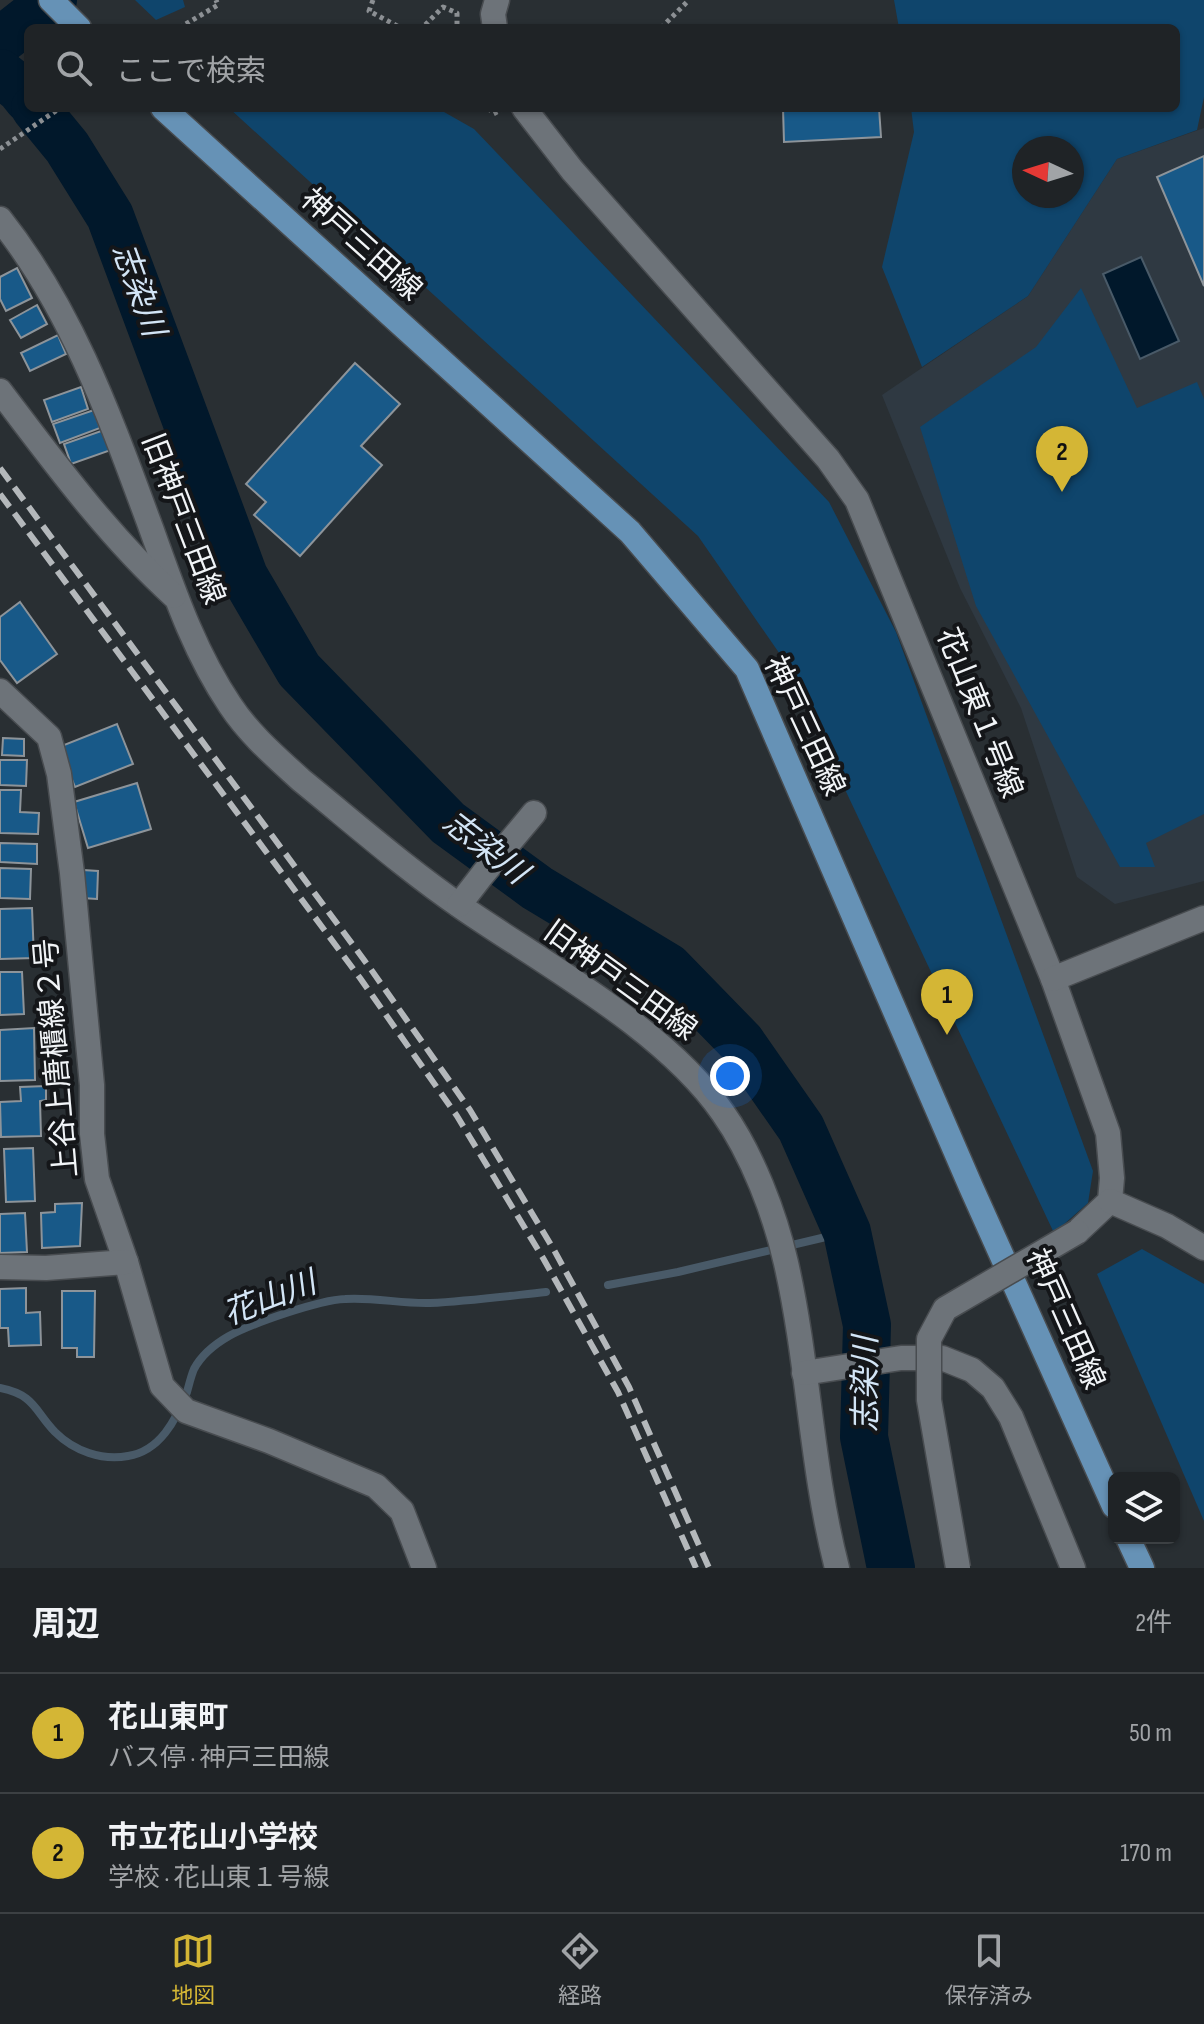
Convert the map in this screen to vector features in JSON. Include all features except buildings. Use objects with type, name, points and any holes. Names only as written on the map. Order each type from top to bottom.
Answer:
[{"type":"main road","points":[[51,0],[75,24]]},
{"type":"main road","name":"神戸三田線","points":[[167,112],[630,532],[747,669],[971,1187],[1108,1493]]},
{"type":"main road","points":[[1131,1544],[1142,1568]]},
{"type":"street","points":[[494,24],[493,14],[497,0]]},
{"type":"street","name":"花山東１号線","points":[[527,112],[572,170],[828,459],[857,500],[1053,979],[1108,1133],[1112,1178],[1110,1201]]},
{"type":"street","name":"旧神戸三田線","points":[[0,219],[45,282],[105,402],[175,597],[213,677],[231,707],[301,780],[459,905],[635,1025],[685,1067],[722,1111],[739,1137],[755,1171],[786,1262],[821,1495],[837,1568]]},
{"type":"street","points":[[0,391],[54,462],[143,568],[175,597]]},
{"type":"street","name":"上谷上唐櫃線２号","points":[[0,691],[49,737],[59,774],[72,873],[92,1085],[92,1134],[97,1179],[126,1262],[162,1386],[186,1411],[269,1441],[376,1486],[402,1511],[424,1568]]},
{"type":"street","points":[[459,905],[534,813]]},
{"type":"street","points":[[1053,979],[1204,918]]},
{"type":"street","points":[[958,1568],[929,1400],[929,1339],[945,1309],[1077,1232],[1110,1201],[1167,1226],[1204,1248]]},
{"type":"street","points":[[0,1267],[46,1268],[126,1262]]},
{"type":"street","points":[[805,1373],[901,1358],[942,1358],[972,1370],[993,1388],[1011,1417],[1073,1568]]},
{"type":"path","points":[[185,24],[218,5],[216,0]]},
{"type":"path","points":[[373,0],[369,11],[393,24]]},
{"type":"path","points":[[665,24],[689,0]]},
{"type":"path","points":[[426,24],[443,7],[457,13],[457,24]]},
{"type":"path","points":[[0,149],[54,112]]},
{"type":"shaded area","points":[[135,0],[183,0],[185,7],[156,20]]},
{"type":"shaded area","points":[[894,0],[1204,0],[1204,97],[1197,130],[1117,159],[1028,296],[922,367],[882,267],[914,132],[912,112],[1180,112],[1180,24],[898,24]]},
{"type":"shaded area","points":[[233,112],[444,112],[474,129],[829,502],[896,632],[1093,1171],[1088,1203],[1054,1233],[784,660],[698,536]]},
{"type":"shaded area","points":[[1204,128],[1204,881],[1115,904],[1077,877],[1021,708],[960,588],[882,395],[1028,296],[1117,159]]},
{"type":"shaded area","points":[[1141,257],[1179,341],[1140,359],[1103,274]]},
{"type":"shaded area","points":[[1081,288],[1137,408],[1197,382],[1204,399],[1204,814],[1146,843],[1155,867],[1120,867],[976,606],[920,427],[1036,347]]},
{"type":"shaded area","points":[[1142,1249],[1204,1284],[1204,1521],[1097,1274]]},
{"type":"waterway","points":[[0,41],[53,0]]},
{"type":"waterway","name":"志染川","points":[[0,73],[24,94]]},
{"type":"waterway","name":"志染川","points":[[38,112],[67,147],[110,216],[244,576],[299,670],[448,823],[537,888],[668,967],[741,1042],[801,1128],[847,1232],[867,1325],[864,1437],[891,1568]]},
{"type":"waterway","name":"花山川","points":[[608,1285],[678,1272],[847,1232]]},
{"type":"waterway","name":"花山川","points":[[0,1388],[27,1399],[55,1432],[80,1449],[98,1456],[128,1456],[149,1448],[165,1433],[183,1403],[194,1369],[205,1354],[224,1339],[254,1325],[334,1300],[430,1303],[546,1292]]},
{"type":"railway","points":[[0,468],[370,968],[470,1110],[554,1250],[629,1387],[709,1568]]},
{"type":"railway","points":[[0,494],[360,978],[457,1116],[543,1258],[618,1392],[696,1568]]},
{"type":"place","name":"市立花山小学校","points":[[1062,492]]},
{"type":"place","name":"花山東町","points":[[947,1035]]}]
